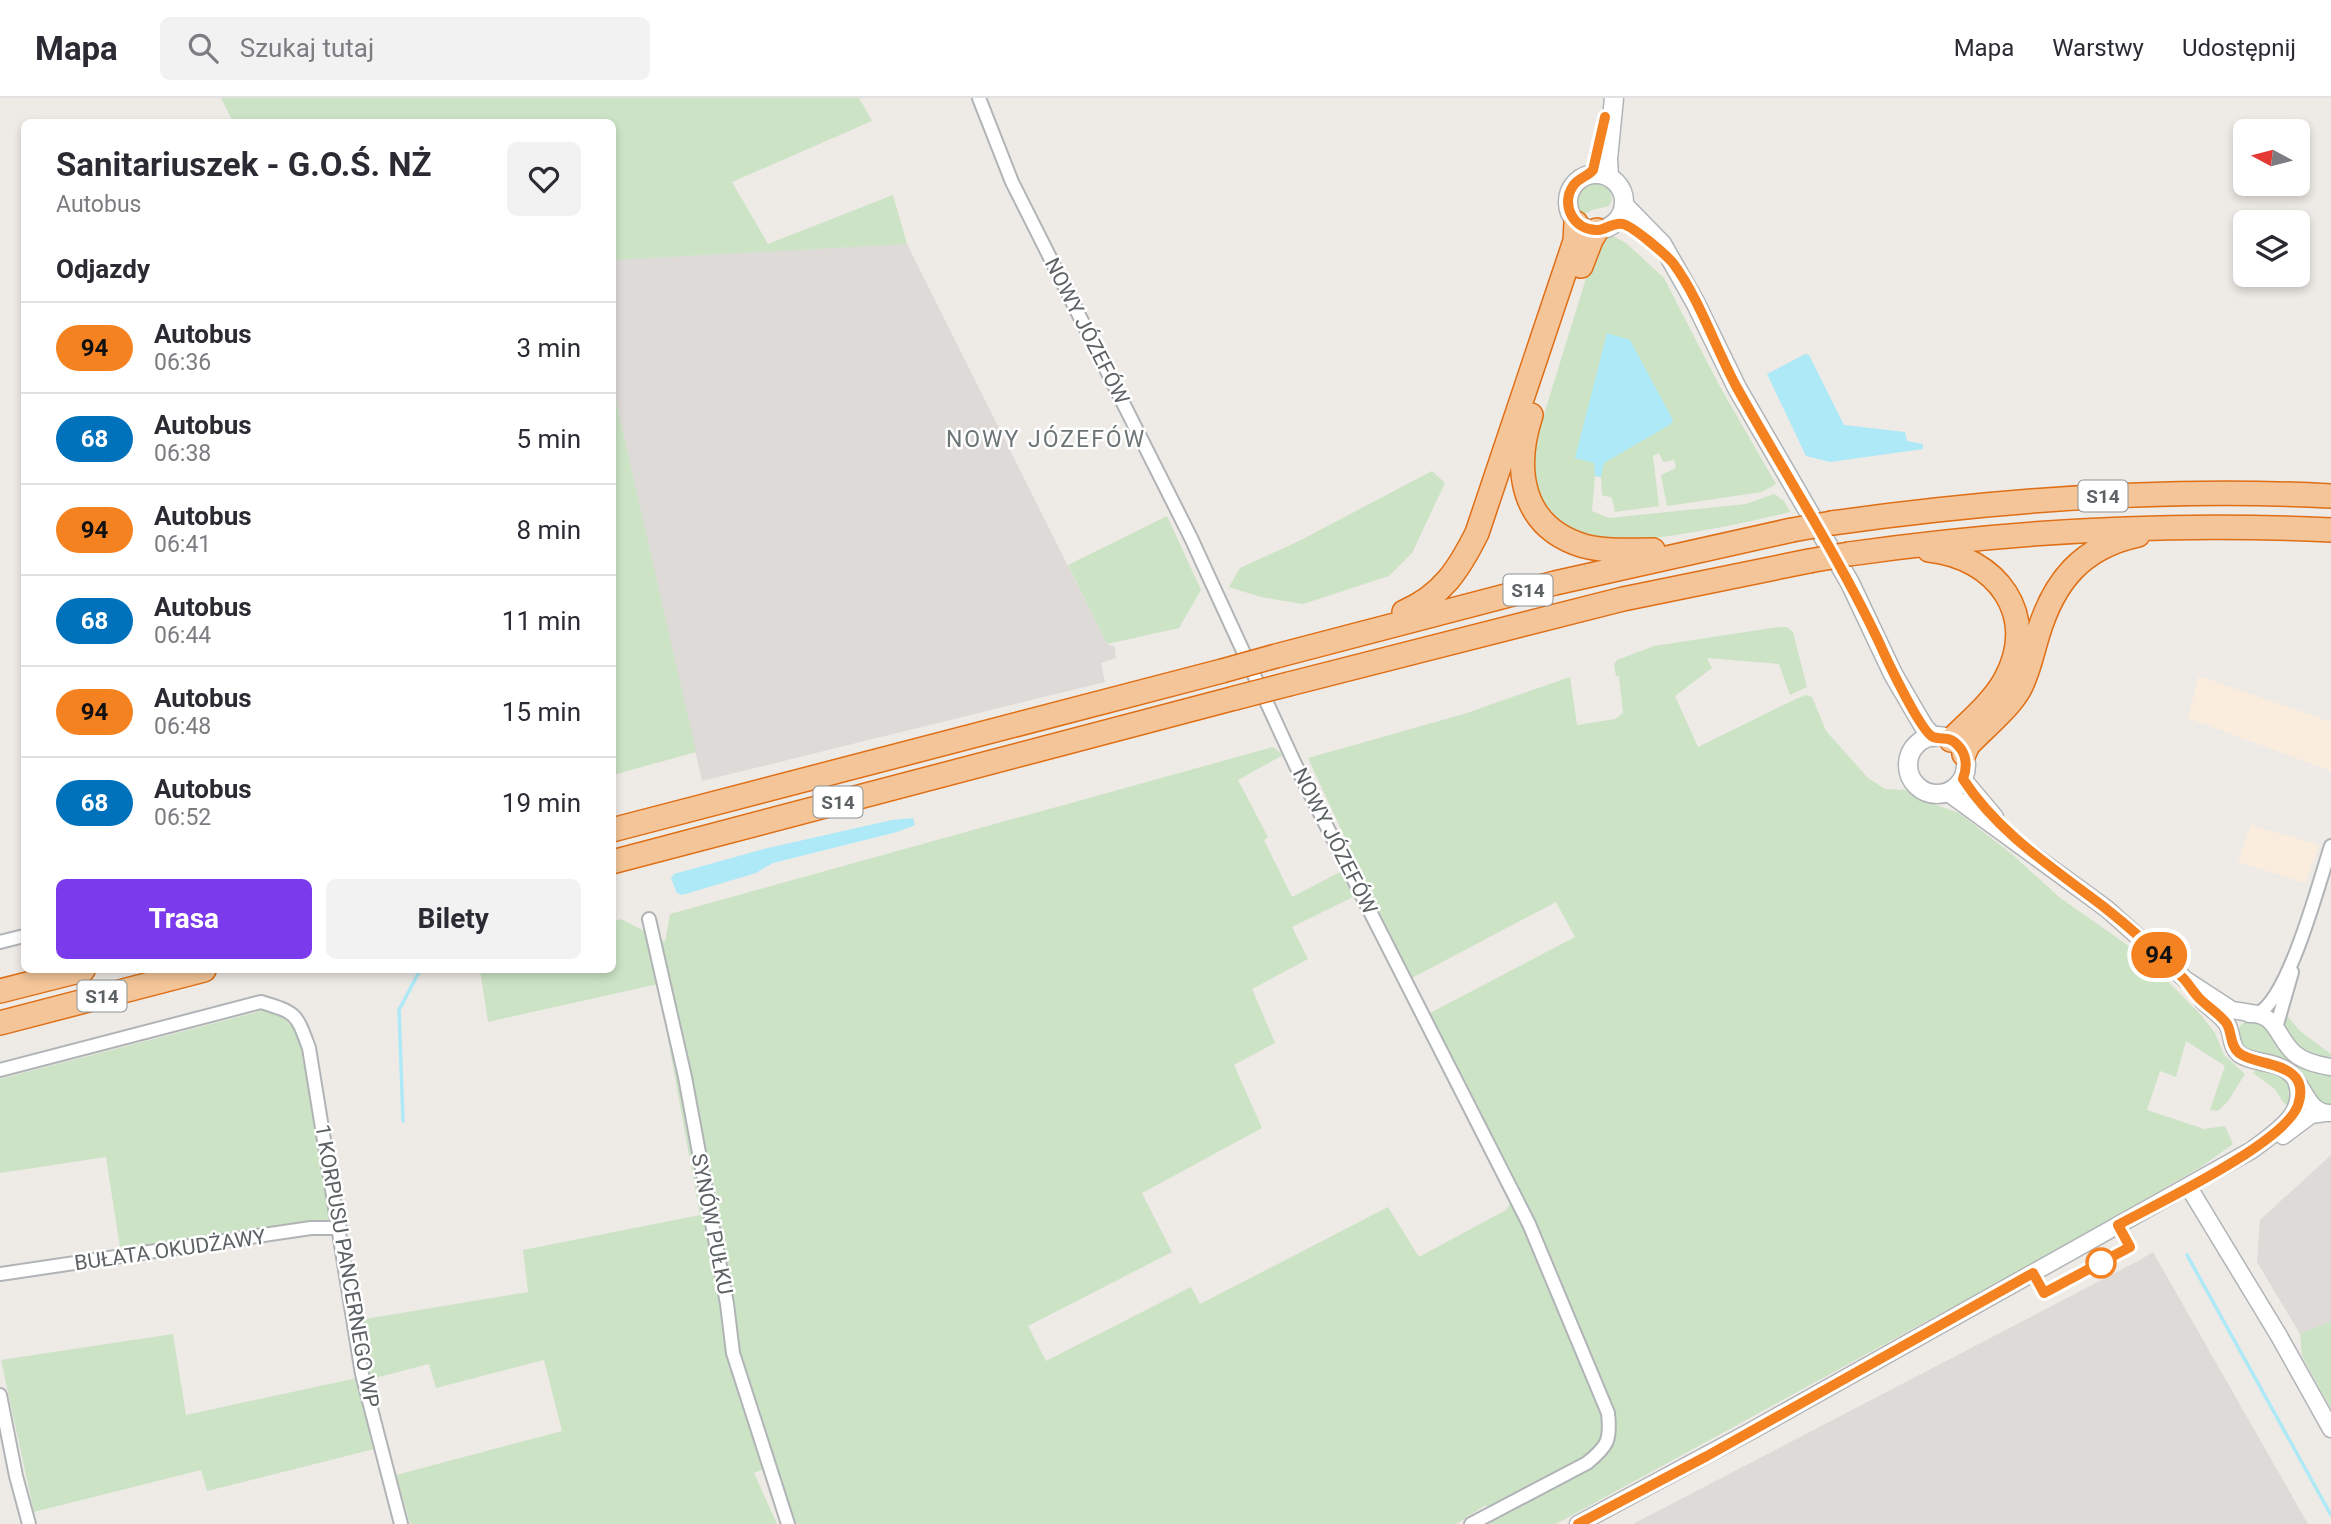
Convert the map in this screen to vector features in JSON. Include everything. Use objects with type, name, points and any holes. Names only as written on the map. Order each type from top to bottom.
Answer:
[{"type":"highway","points":[[1596,225],[1530,419],[1521,470],[1525,488],[1538,516],[1552,531],[1586,547],[1606,550],[1702,548]]},
{"type":"highway","points":[[1356,634],[1432,598],[1463,561],[1477,533],[1491,494],[1575,241],[1596,225]]},
{"type":"highway","name":"S14","points":[[616,829],[1356,634],[1702,548],[1792,530],[1940,509],[2060,498],[2191,494],[2331,496]]},
{"type":"highway","points":[[1949,744],[1968,745],[2017,693],[2033,655],[2049,602],[2068,573],[2083,559],[2104,546],[2134,536],[2187,526]]},
{"type":"highway","name":"S14","points":[[616,861],[1623,598],[1809,561],[1901,547],[2039,532],[2187,526],[2331,530]]},
{"type":"highway","points":[[1901,547],[1945,552],[1977,564],[2004,590],[2017,620],[2014,660],[2006,678],[1991,701],[1949,744]]},
{"type":"highway","name":"S14","points":[[0,991],[71,973]]},
{"type":"highway","name":"S14","points":[[0,1023],[192,973]]},
{"type":"main road","points":[[1590,174],[1608,98]]},
{"type":"main road","points":[[1609,177],[1608,159],[1614,98]]},
{"type":"main road","points":[[1596,225],[1622,213],[1624,205],[1620,188],[1609,177],[1600,173],[1590,174],[1576,181],[1567,198],[1571,215],[1596,225],[1630,227],[1671,261]]},
{"type":"main road","points":[[1624,205],[1657,238],[1695,302],[1737,388],[1850,583],[1893,674],[1924,727],[1949,744],[1966,766],[1963,779],[1947,792],[1934,794],[1915,784],[1909,770],[1915,747],[1893,674]]},
{"type":"main road","points":[[1915,747],[1949,744]]},
{"type":"street","name":"NOWY JÓZEFÓW","points":[[979,98],[1012,182],[1191,538],[1295,764],[1529,1224],[1608,1413],[1610,1435],[1602,1451],[1587,1463],[1471,1524]]},
{"type":"street","points":[[1963,779],[2020,845]]},
{"type":"street","points":[[1947,792],[2129,927],[2186,980],[2232,1010],[2269,1018],[2285,1044],[2300,1058],[2313,1064],[2331,1067]]},
{"type":"street","points":[[2276,1028],[2288,991],[2293,961],[2331,846]]},
{"type":"street","name":"SYNÓW PUŁKU","points":[[649,919],[685,1077],[727,1304],[733,1353],[788,1524]]},
{"type":"street","points":[[0,942],[21,937]]},
{"type":"street","points":[[2232,1040],[2232,1031],[2238,1021],[2269,1006],[2293,961]]},
{"type":"street","points":[[2186,980],[2201,1000],[2225,1022],[2235,1049],[2242,1056],[2285,1069],[2311,1105],[2328,1113]]},
{"type":"street","name":"1 KORPUSU PANCERNEGO WP","points":[[0,1070],[261,1002],[283,1009],[298,1018],[309,1048],[362,1374],[401,1524]]},
{"type":"street","points":[[2252,1150],[2295,1113],[2300,1098],[2296,1081]]},
{"type":"street","points":[[1578,1524],[1707,1456],[2285,1134],[2311,1115],[2328,1113]]},
{"type":"street","points":[[2188,1186],[2331,1429]]},
{"type":"street","name":"BUŁATA OKUDŻAWY","points":[[0,1275],[311,1228],[340,1228]]},
{"type":"street","points":[[0,1395],[16,1476],[29,1524]]},
{"type":"shaded area","points":[[907,244],[1107,644],[1115,647],[1116,658],[1101,663],[1105,682],[702,781],[616,401],[616,260]]},
{"type":"shaded area","points":[[2199,676],[2331,722],[2331,771],[2188,718]]},
{"type":"shaded area","points":[[2251,825],[2319,845],[2305,883],[2238,862]]},
{"type":"shaded area","points":[[2331,1155],[2331,1321],[2300,1334],[2257,1262],[2260,1220]]},
{"type":"shaded area","points":[[2153,1252],[2308,1524],[1633,1524],[2138,1261]]},
{"type":"green space","points":[[221,98],[859,98],[872,121],[732,182],[768,244],[893,195],[907,244],[616,260],[616,119],[232,119]]},
{"type":"green space","points":[[1592,180],[1609,185],[1612,200],[1609,206],[1583,215],[1575,202],[1577,194],[1585,183]]},
{"type":"green space","points":[[1609,234],[1626,243],[1664,278],[1719,385],[1776,484],[1762,492],[1667,506],[1661,475],[1676,468],[1674,460],[1663,462],[1659,453],[1653,456],[1659,506],[1615,512],[1612,498],[1602,495],[1601,477],[1595,476],[1592,511],[1609,518],[1746,504],[1774,494],[1784,501],[1790,512],[1700,531],[1617,541],[1599,540],[1576,532],[1555,516],[1547,505],[1535,483],[1533,450],[1597,243]]},
{"type":"green space","points":[[616,401],[696,752],[616,774]]},
{"type":"green space","points":[[1432,471],[1445,483],[1412,553],[1389,576],[1303,604],[1261,597],[1229,587],[1240,568],[1301,540]]},
{"type":"green space","points":[[1167,516],[1201,590],[1179,628],[1107,644],[1068,565]]},
{"type":"green space","points":[[1778,627],[1787,627],[1793,632],[1807,687],[1790,695],[1779,664],[1707,658],[1712,668],[1675,696],[1698,747],[1798,698],[1806,695],[1812,697],[1826,731],[1868,778],[1885,789],[1906,790],[1916,798],[1959,813],[2013,855],[2059,897],[2143,956],[2200,1014],[2215,1033],[2224,1055],[2245,1074],[2228,1101],[2218,1111],[2210,1110],[2225,1066],[2186,1041],[2176,1077],[2160,1071],[2147,1110],[2204,1129],[2225,1126],[2233,1144],[2201,1167],[2042,1258],[1556,1524],[1482,1524],[1494,1515],[1486,1505],[1456,1524],[794,1524],[775,1464],[754,1473],[777,1524],[410,1524],[396,1475],[562,1431],[544,1360],[436,1388],[429,1364],[371,1379],[359,1320],[528,1292],[523,1250],[700,1215],[658,984],[488,1022],[480,973],[616,973],[616,921],[621,919],[665,942],[670,914],[1273,747],[1283,755],[1238,780],[1268,837],[1264,840],[1292,897],[1342,871],[1353,897],[1292,927],[1308,959],[1252,989],[1275,1043],[1234,1065],[1262,1128],[1142,1193],[1172,1252],[1028,1326],[1046,1361],[1191,1287],[1200,1304],[1388,1207],[1419,1257],[1506,1210],[1519,1187],[1428,1014],[1575,937],[1556,902],[1410,979],[1308,758],[1464,714],[1570,677],[1577,725],[1615,719],[1623,713],[1619,676],[1616,676],[1614,664],[1617,660],[1654,646]]},
{"type":"green space","points":[[261,1011],[280,1014],[294,1026],[306,1050],[334,1211],[323,1223],[120,1248],[106,1157],[0,1173],[0,1079]]},
{"type":"green space","points":[[2283,1011],[2300,1031],[2331,1054],[2331,1060],[2308,1054],[2298,1045],[2283,1027]]},
{"type":"green space","points":[[2256,1018],[2331,1073],[2331,1107],[2324,1107],[2274,1057],[2251,1053],[2242,1048],[2239,1028],[2245,1022]]},
{"type":"green space","points":[[2259,1066],[2274,1070],[2292,1084],[2292,1109],[2283,1102],[2275,1089],[2253,1073]]},
{"type":"green space","points":[[2331,1321],[2331,1409],[2302,1356],[2300,1334]]},
{"type":"green space","points":[[173,1334],[186,1415],[357,1378],[374,1449],[207,1491],[201,1470],[34,1512],[1,1360]]},
{"type":"water","points":[[1607,333],[1630,340],[1673,420],[1671,424],[1604,463],[1601,477],[1595,476],[1594,463],[1575,458]]},
{"type":"water","points":[[1805,354],[1809,355],[1844,425],[1905,432],[1907,441],[1923,444],[1923,449],[1830,462],[1806,456],[1767,374]]},
{"type":"water","points":[[913,818],[915,825],[897,832],[773,863],[756,873],[682,895],[677,893],[671,878],[674,874],[768,848],[892,820]]},
{"type":"waterway","points":[[403,1121],[399,1010],[418,973]]},
{"type":"waterway","points":[[2187,1255],[2331,1515]]},
{"type":"bus line","name":"94","points":[[1578,1524],[1707,1456],[2033,1273],[2044,1293],[2130,1247],[2118,1225],[2252,1150],[2295,1113],[2300,1098],[2296,1081],[2285,1069],[2246,1058],[2238,1053],[2225,1022],[2201,1000],[2186,980],[2129,927],[2020,845],[1963,779],[1966,760],[1959,746],[1951,740],[1933,737],[1924,727],[1893,674],[1850,583],[1737,388],[1695,302],[1671,261],[1625,225],[1613,224],[1602,229],[1589,229],[1582,227],[1571,215],[1567,198],[1570,189],[1576,181],[1593,170],[1605,117]]},
{"type":"district","name":"NOWY JÓZEFÓW","points":[[1046,439]]}]
